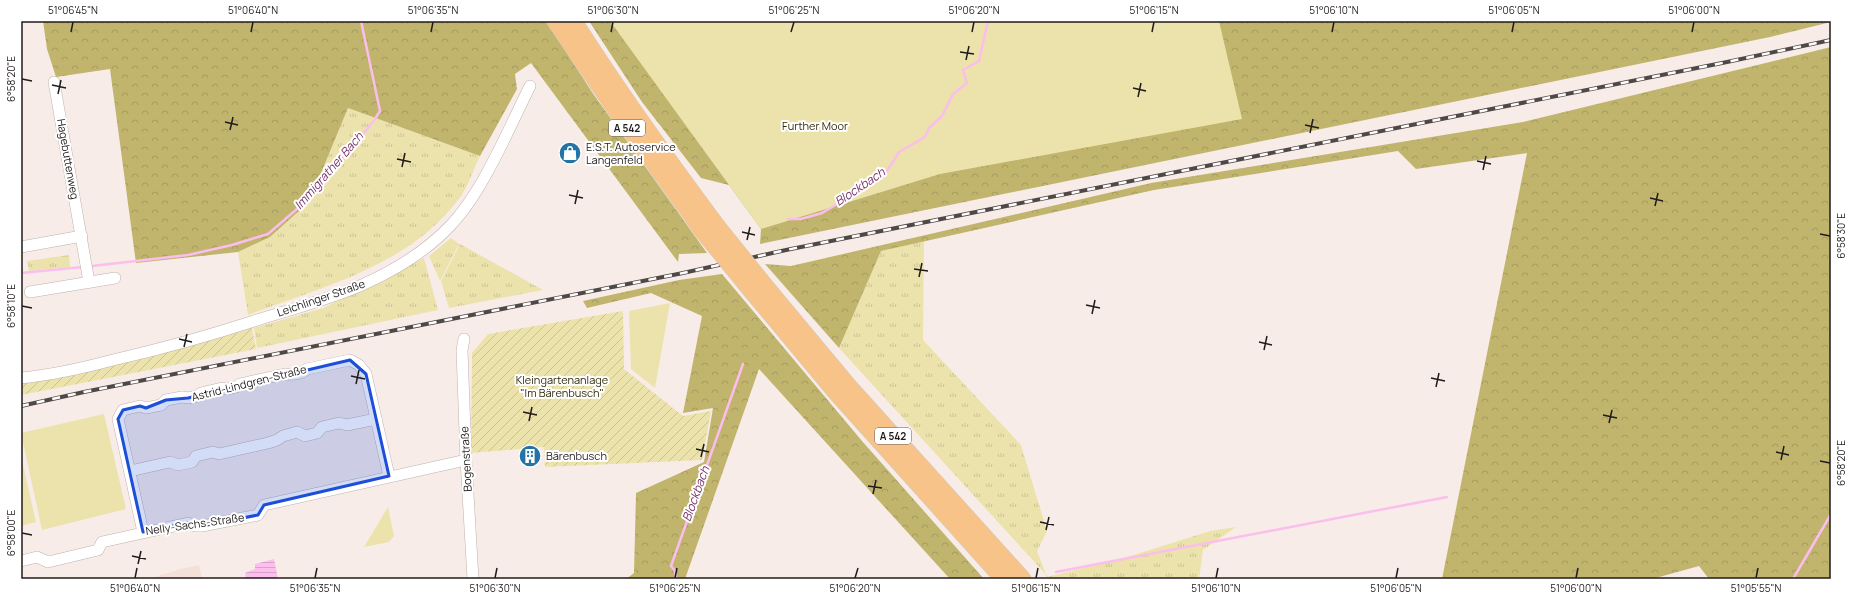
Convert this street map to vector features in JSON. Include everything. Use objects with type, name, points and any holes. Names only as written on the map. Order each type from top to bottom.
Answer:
[{"type":"highway","name":"A 542","points":[[555,21],[612,106],[703,232],[836,393],[1003,579]]},
{"type":"highway","name":"A 542","points":[[574,21],[601,64],[666,157],[718,227],[848,385],[1023,579]]},
{"type":"highway","points":[[582,21],[593,40],[601,64]]},
{"type":"street","name":"Hagebuttenweg","points":[[54,82],[89,282]]},
{"type":"street","name":"Leichlinger Straße","points":[[21,378],[70,371],[155,350],[219,332],[363,284],[397,267],[423,249],[450,227],[468,203],[486,174],[530,86]]},
{"type":"street","points":[[21,246],[82,236]]},
{"type":"street","points":[[30,292],[115,278]]},
{"type":"street","name":"Bogenstraße","points":[[464,339],[462,350],[466,460],[473,579]]},
{"type":"street","name":"Astrid-Lindgren-Straße","points":[[143,532],[118,420],[123,410],[140,406],[146,408],[161,405],[166,400],[198,396],[201,393],[222,388],[227,389],[236,387],[240,384],[304,372],[307,369],[350,360],[359,365],[366,374],[390,476]]},
{"type":"street","points":[[130,471],[170,462],[178,465],[192,462],[196,456],[213,452],[219,454],[268,443],[283,436],[297,432],[305,436],[317,433],[322,427],[338,423],[346,425],[376,419]]},
{"type":"street","name":"Nelly-Sachs-Straße","points":[[21,562],[37,557],[48,562],[98,550],[102,542],[188,523],[195,526],[202,526],[258,515],[264,506],[390,476],[466,460]]},
{"type":"highlighted area","points":[[350,360],[366,374],[389,476],[264,505],[258,515],[202,526],[188,523],[143,532],[118,419],[123,410],[140,406],[146,408],[166,400],[188,398]]},
{"type":"shaded area","points":[[274,559],[278,579],[246,579],[245,573],[255,569],[255,564]]},
{"type":"shaded area","points":[[199,565],[202,579],[148,579],[181,569]]},
{"type":"green space","points":[[43,21],[546,21],[594,95],[707,253],[679,254],[678,262],[531,63],[515,74],[517,89],[480,156],[348,108],[309,202],[270,237],[238,252],[136,263],[110,69],[56,77],[47,49]]},
{"type":"green space","name":"Further Moor","points":[[589,21],[1831,22],[1770,37],[760,244],[761,229],[729,185],[701,178],[642,102]]},
{"type":"green space","name":"Further Moor","points":[[610,21],[1219,21],[1242,119],[940,174],[761,229]]},
{"type":"green space","points":[[1831,47],[1831,579],[1709,579],[1699,566],[1652,579],[1442,579],[1527,153],[1416,169],[1398,151],[1154,190],[881,251],[839,348],[765,264],[791,266],[1151,183],[1523,122]]},
{"type":"green space","points":[[348,108],[480,156],[468,184],[462,195],[438,223],[414,242],[389,258],[334,284],[248,315],[238,252],[270,237],[309,202]]},
{"type":"green space","points":[[451,238],[459,244],[440,281],[429,256]]},
{"type":"green space","points":[[924,241],[923,340],[1021,445],[1047,531],[1037,551],[1046,575],[839,348],[881,251]]},
{"type":"green space","points":[[460,244],[543,290],[449,308],[441,281]]},
{"type":"green space","points":[[69,255],[70,267],[29,271],[27,261]]},
{"type":"green space","points":[[424,258],[438,310],[257,348],[254,328],[323,308]]},
{"type":"green space","points":[[722,274],[862,441],[984,579],[950,579],[759,369],[685,579],[626,579],[634,573],[636,493],[704,462],[713,408],[683,413],[702,316],[651,293],[587,308],[583,301],[679,280]]},
{"type":"green space","points":[[670,303],[655,388],[631,369],[629,311]]},
{"type":"green space","name":"Kleingartenanlage \"Im Bärenbusch\"","points":[[623,311],[624,369],[683,416],[711,411],[702,460],[545,467],[544,447],[471,453],[472,353],[488,334]]},
{"type":"green space","points":[[252,328],[256,349],[21,395],[21,383],[79,373],[137,360]]},
{"type":"green space","points":[[104,414],[126,509],[42,530],[21,433]]},
{"type":"green space","points":[[21,456],[36,522],[21,526]]},
{"type":"green space","points":[[388,507],[394,536],[389,542],[364,547]]},
{"type":"green space","points":[[1236,527],[1203,550],[1199,579],[1050,579],[1048,577],[1134,555],[1210,531]]},
{"type":"waterway","name":"Immigrather Bach","points":[[92,266],[188,255],[232,245],[268,234],[305,202],[373,122],[380,111],[361,21]]},
{"type":"waterway","name":"Blockbach","points":[[788,219],[801,219],[822,213],[857,192],[887,171],[899,152],[925,137],[929,128],[942,116],[953,94],[967,83],[963,70],[979,61],[988,21]]},
{"type":"waterway","name":"Immigrather Bach","points":[[21,273],[83,267]]},
{"type":"waterway","name":"Blockbach","points":[[676,579],[675,571],[671,566],[743,364]]},
{"type":"waterway","points":[[1056,572],[1447,497]]},
{"type":"waterway","points":[[1793,579],[1831,514]]},
{"type":"railway","points":[[21,406],[84,392],[683,273],[786,250],[1831,40]]},
{"type":"place","name":"E.S.T. Autoservice Langenfeld","points":[[570,153]]},
{"type":"place","name":"Bärenbusch","points":[[530,456]]}]
